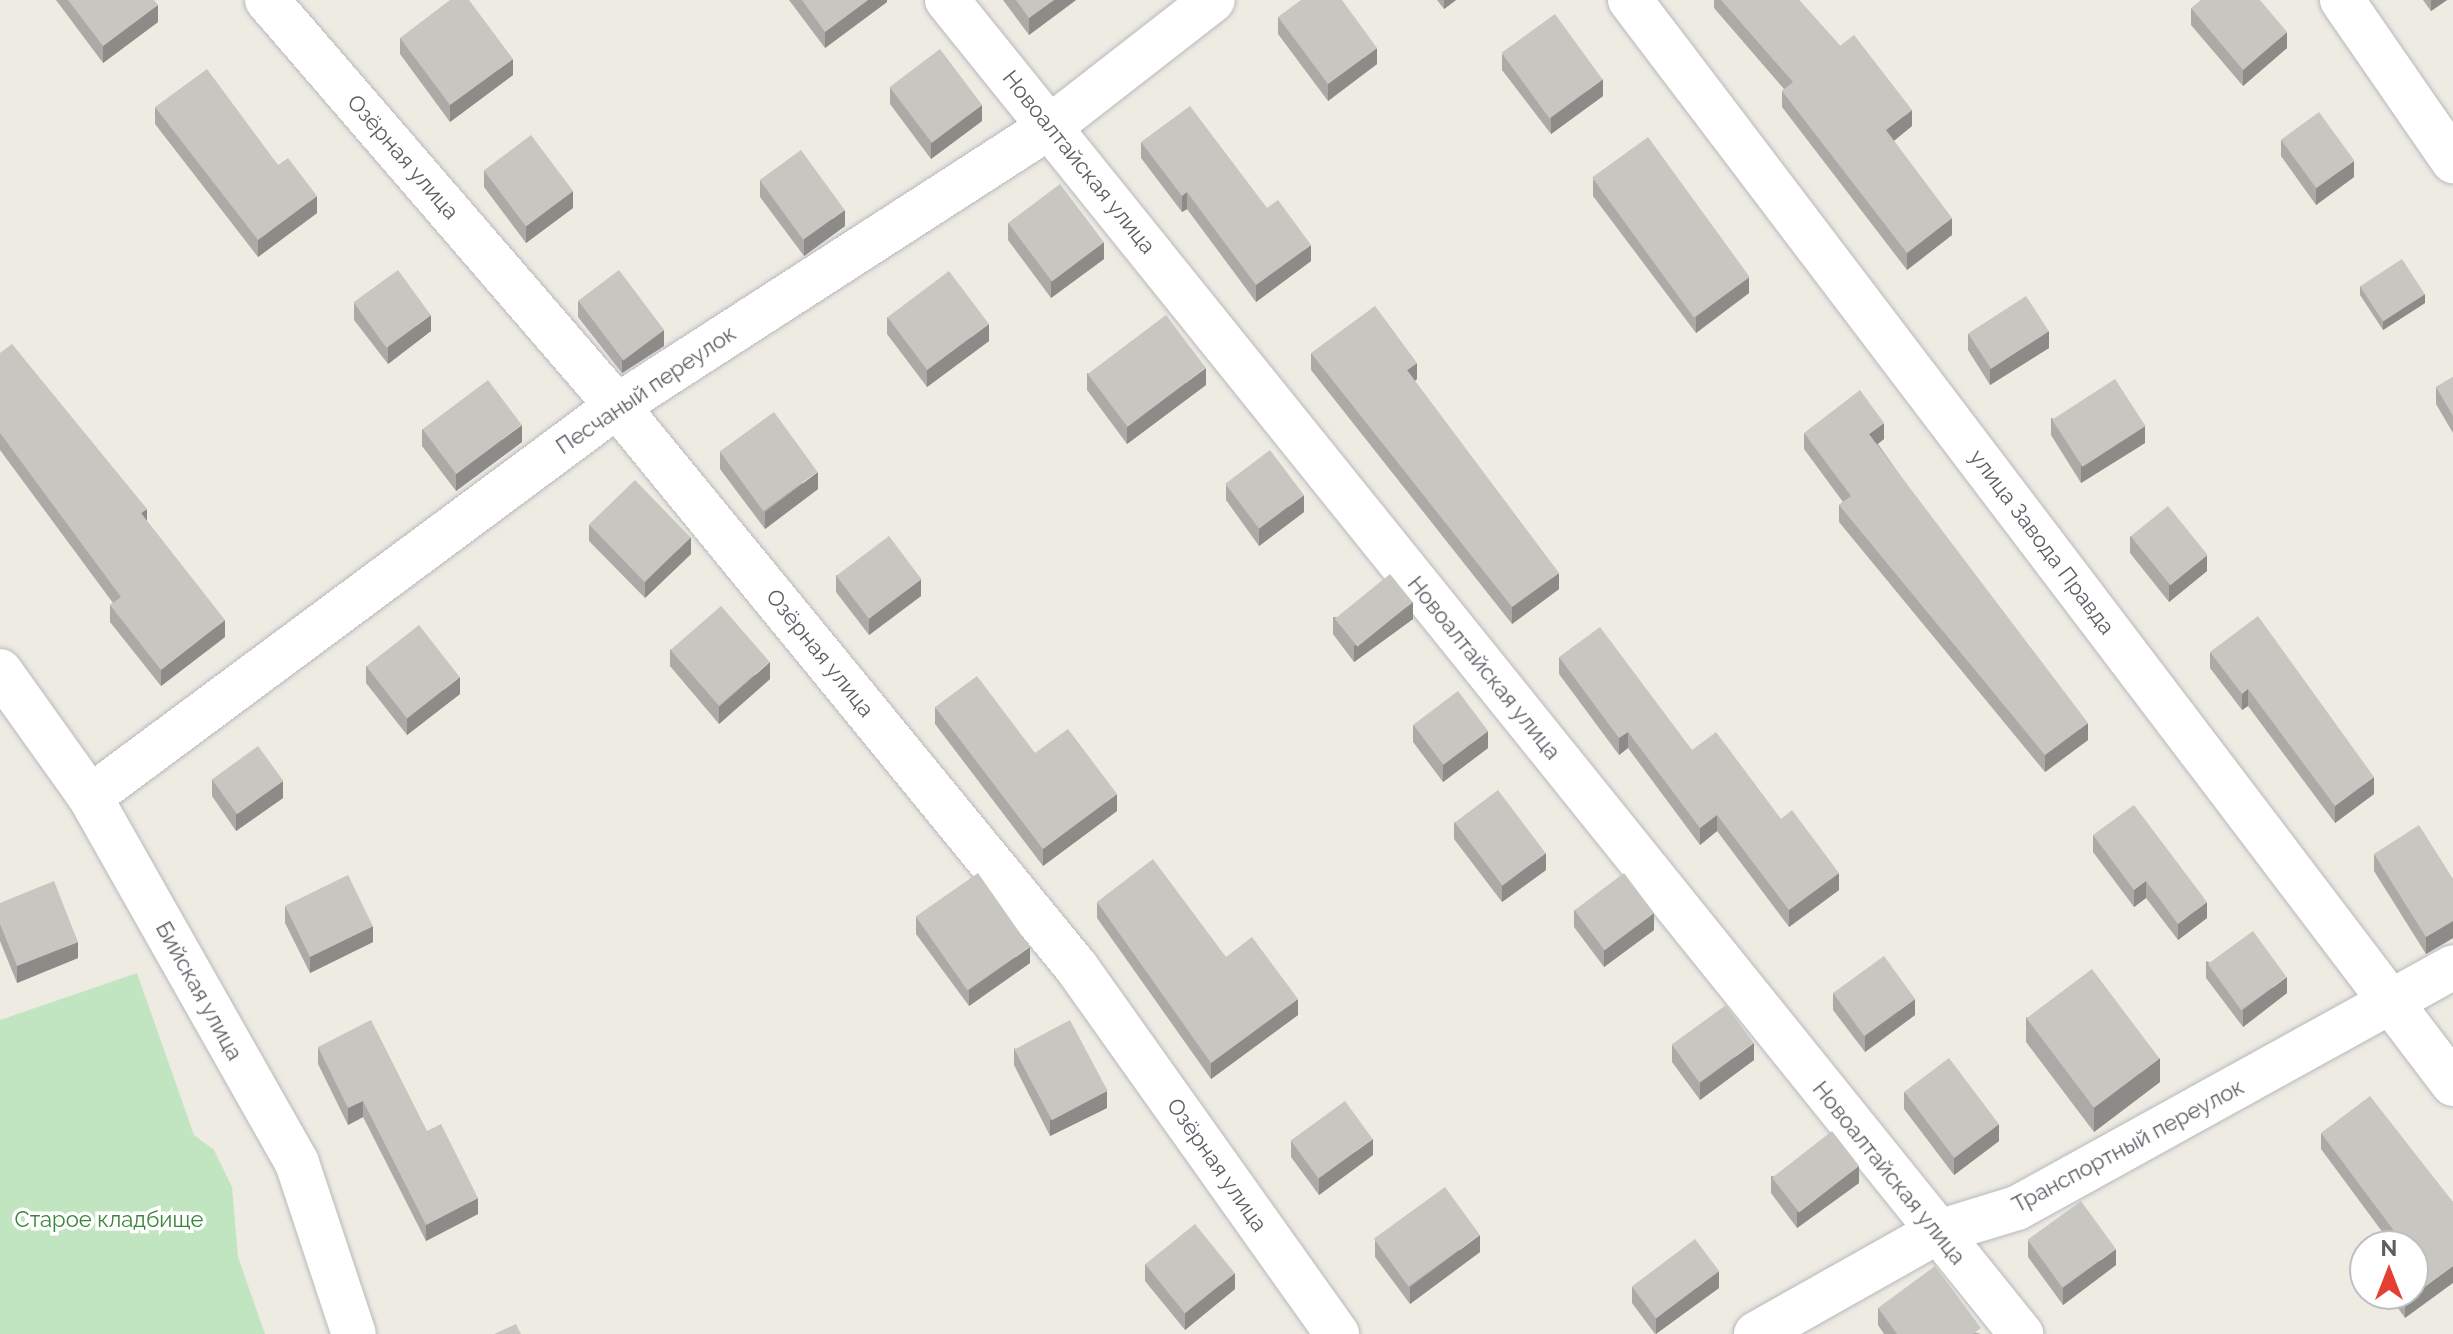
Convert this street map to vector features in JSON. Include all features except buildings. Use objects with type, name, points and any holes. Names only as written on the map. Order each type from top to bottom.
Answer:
[{"type":"street","name":"Озёрная улица","points":[[267,0],[617,406],[1077,968],[1337,1334]]},
{"type":"street","name":"Новоалтайская улица","points":[[947,0],[1935,1233],[2021,1334]]},
{"type":"street","name":"Песчаный переулок","points":[[90,797],[617,406],[1051,126],[1213,0]]},
{"type":"street","name":"улица Завода Правда","points":[[1630,0],[2453,1084]]},
{"type":"street","points":[[2342,0],[2453,161]]},
{"type":"street","name":"Бийская улица","points":[[0,671],[90,797],[297,1163],[354,1334]]},
{"type":"street","name":"Транспортный переулок","points":[[1756,1334],[1785,1311],[1935,1233],[2017,1208],[2453,967]]},
{"type":"green space","name":"Старое кладбище","points":[[137,973],[194,1135],[214,1150],[232,1187],[238,1257],[265,1334],[0,1334],[0,1020]]}]
